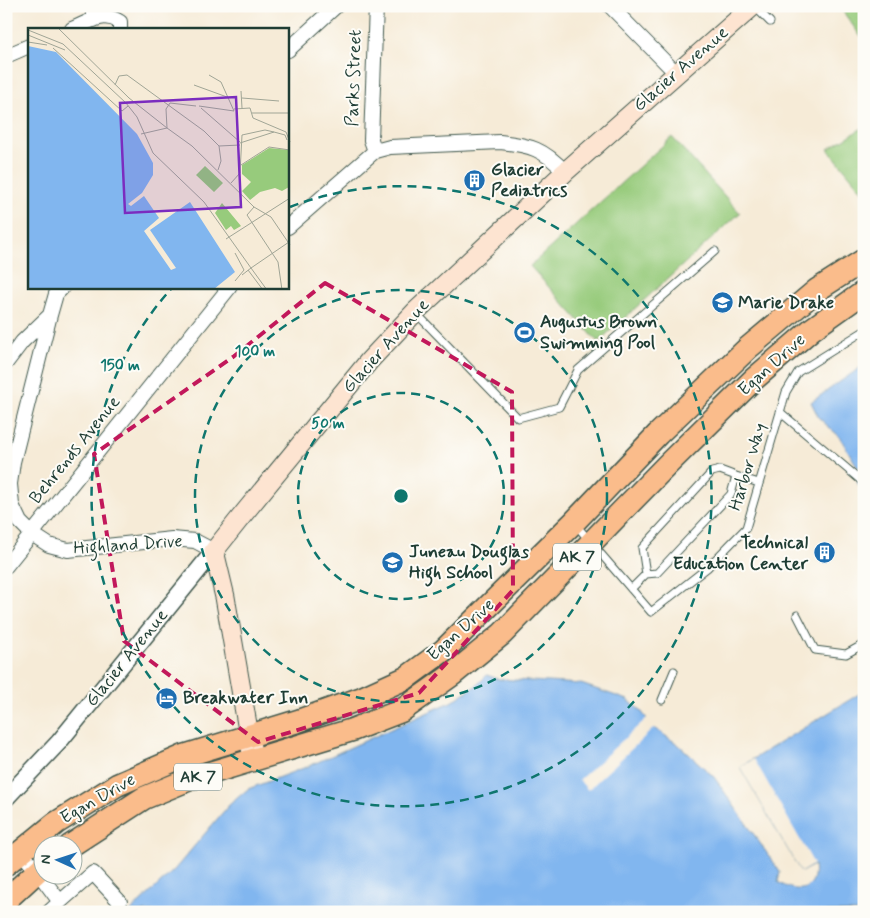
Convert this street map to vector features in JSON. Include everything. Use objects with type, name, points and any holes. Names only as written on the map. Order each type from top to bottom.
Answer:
[{"type":"highway","name":"Egan Drive","points":[[13,858],[56,823],[117,785],[184,756],[250,737],[362,698],[406,678],[444,650],[574,522],[658,434],[748,348],[817,290],[864,260]]},
{"type":"highway","name":"Egan Drive","points":[[82,838],[144,798],[190,779],[352,730],[401,711],[453,674],[502,634],[754,379],[812,329],[864,292]]},
{"type":"highway","points":[[6,900],[32,876]]},
{"type":"main road","name":"Glacier Avenue","points":[[214,551],[365,366],[415,312],[564,172],[753,6]]},
{"type":"main road","points":[[214,551],[225,597],[253,759]]},
{"type":"street","points":[[289,49],[336,6]]},
{"type":"street","name":"Parks Street","points":[[375,151],[371,140],[376,6]]},
{"type":"street","points":[[610,6],[676,73]]},
{"type":"street","points":[[73,28],[93,13],[101,17],[111,16],[120,25]]},
{"type":"street","points":[[6,56],[28,46]]},
{"type":"street","points":[[289,226],[375,151],[405,145],[500,142],[536,148],[552,158],[564,172]]},
{"type":"street","name":"Behrends Avenue","points":[[6,566],[227,289]]},
{"type":"street","name":"Highland Drive","points":[[58,290],[13,462],[10,484],[12,505],[20,522],[32,534],[49,545],[68,550],[172,539],[195,541],[214,551]]},
{"type":"street","points":[[6,363],[22,342],[50,315]]},
{"type":"street","name":"Glacier Avenue","points":[[6,798],[59,742],[214,551]]},
{"type":"street","points":[[13,858],[32,866]]},
{"type":"street","points":[[50,912],[93,873],[120,902]]},
{"type":"street","points":[[50,886],[60,902]]},
{"type":"lane","points":[[753,6],[770,22]]},
{"type":"lane","points":[[415,312],[518,418],[559,407],[578,370],[715,251]]},
{"type":"lane","name":"Harbor Way","points":[[574,522],[651,612],[707,568],[746,528],[786,392],[798,372],[864,331]]},
{"type":"lane","points":[[780,412],[864,483]]},
{"type":"lane","points":[[646,574],[642,548],[712,472],[720,470],[759,482]]},
{"type":"lane","points":[[631,589],[646,574],[658,573],[731,494],[736,476]]},
{"type":"lane","points":[[797,615],[815,650],[846,654],[864,644]]},
{"type":"lane","points":[[662,700],[674,671]]},
{"type":"highlighted area","points":[[325,283],[512,392],[513,590],[419,693],[258,742],[124,641],[94,454],[233,357]]},
{"type":"green space","points":[[839,6],[864,6],[864,36],[861,37]]},
{"type":"green space","points":[[864,127],[864,193],[828,149]]},
{"type":"green space","points":[[672,137],[740,213],[598,342],[530,266]]},
{"type":"water","points":[[864,365],[864,493],[857,482],[863,476],[839,436],[819,418],[811,402]]},
{"type":"water","points":[[487,675],[498,679],[581,684],[628,700],[641,711],[654,728],[679,745],[714,777],[780,872],[778,882],[785,886],[799,889],[805,888],[813,880],[814,865],[801,872],[740,767],[864,691],[864,912],[130,912],[175,869],[229,805],[248,789],[309,766],[451,702],[477,685]]},
{"type":"pier","points":[[648,715],[659,728],[654,728],[588,790],[579,780]]},
{"type":"pier","points":[[754,759],[814,864],[801,872],[740,767]]},
{"type":"place","name":"Glacier Pediatrics","points":[[475,180]]},
{"type":"place","name":"Marie Drake","points":[[722,303]]},
{"type":"place","name":"Augustus Brown Swimming Pool","points":[[524,332]]},
{"type":"place","name":"Technical Education Center","points":[[824,553]]},
{"type":"place","name":"Juneau Douglas High School","points":[[393,562]]},
{"type":"place","name":"Breakwater Inn","points":[[167,698]]}]
